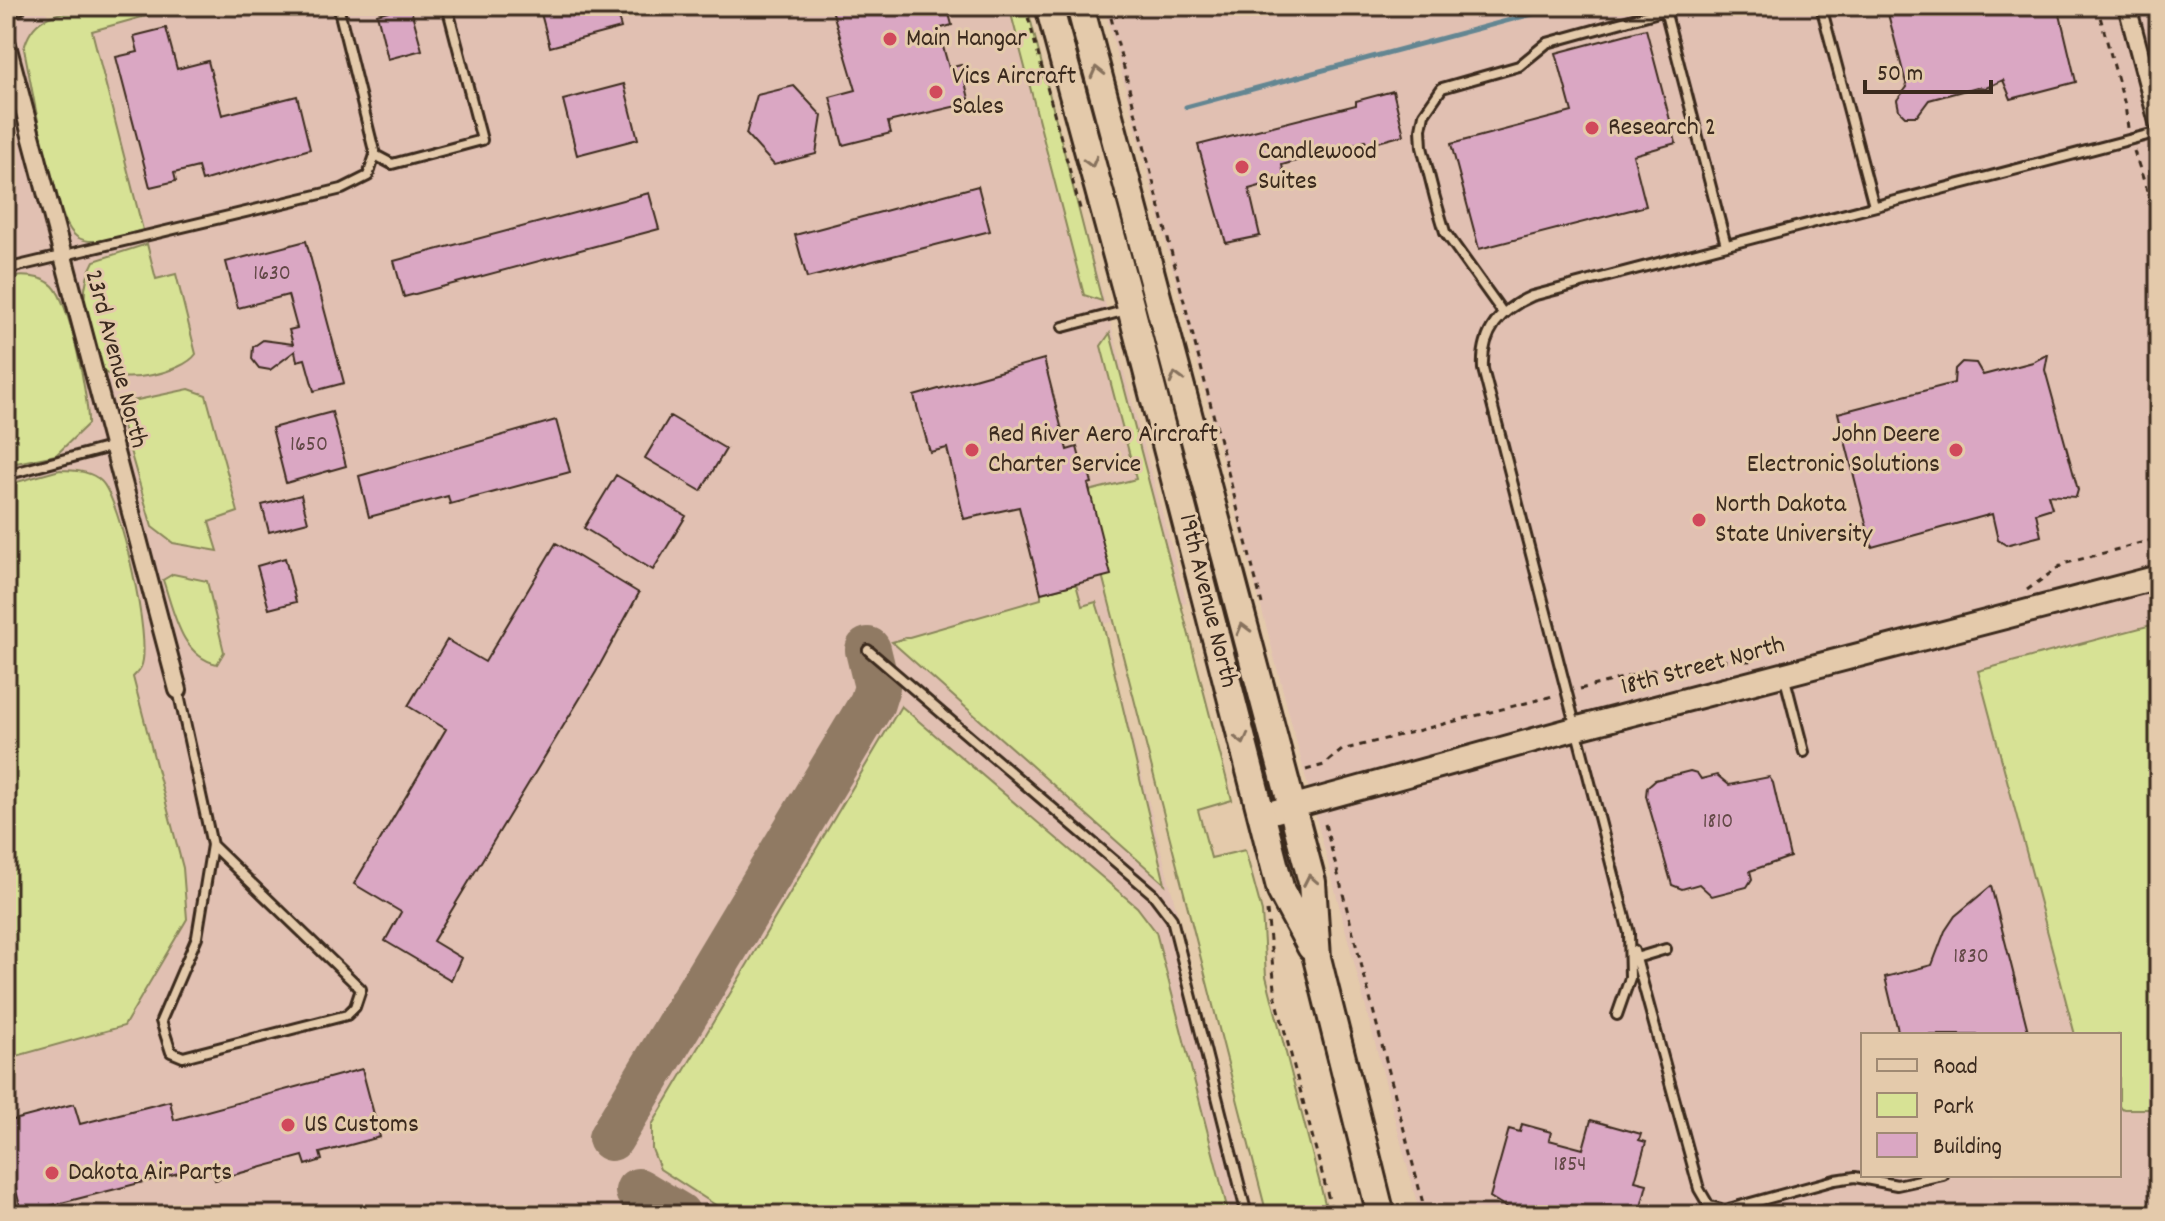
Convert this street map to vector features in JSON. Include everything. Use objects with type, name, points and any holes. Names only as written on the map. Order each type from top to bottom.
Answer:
[{"type":"main road","name":"19th Avenue North","points":[[1049,6],[1131,308],[1281,891],[1317,958]]},
{"type":"main road","name":"19th Avenue North","points":[[1080,6],[1312,882],[1317,958],[1381,1215]]},
{"type":"street","points":[[6,9],[17,6]]},
{"type":"street","points":[[2127,6],[2159,126]]},
{"type":"street","name":"23rd Avenue North","points":[[6,41],[178,690]]},
{"type":"street","name":"18th Street North","points":[[1262,815],[1574,729],[2159,577]]},
{"type":"lane","points":[[6,269],[342,189],[368,176],[375,155],[338,6]]},
{"type":"lane","points":[[375,155],[392,164],[482,140],[447,6]]},
{"type":"lane","points":[[1503,313],[1461,260],[1445,232],[1422,147],[1424,114],[1433,97],[1442,88],[1519,66],[1547,43],[1680,6]]},
{"type":"lane","points":[[1821,6],[1874,206]]},
{"type":"lane","points":[[1665,10],[1726,245]]},
{"type":"lane","points":[[1934,1177],[1897,1185],[1855,1177],[1725,1210],[1709,1206],[1699,1189],[1564,693],[1483,369],[1485,337],[1503,313],[1532,296],[2159,132]]},
{"type":"lane","points":[[1063,327],[1131,308]]},
{"type":"lane","points":[[6,475],[114,446]]},
{"type":"lane","points":[[868,650],[1153,894],[1172,919],[1247,1215]]},
{"type":"lane","points":[[1784,675],[1804,752]]},
{"type":"lane","points":[[178,690],[212,845],[197,937],[161,1021],[171,1052],[183,1057],[347,1015],[355,1007],[361,989],[212,845]]},
{"type":"lane","points":[[1617,1015],[1630,978],[1629,933]]},
{"type":"lane","points":[[1636,958],[1666,949]]},
{"type":"path","points":[[1025,6],[1078,205]]},
{"type":"path","points":[[1108,6],[1265,613]]},
{"type":"path","points":[[2097,6],[2125,105],[2124,117],[2159,227]]},
{"type":"path","points":[[2027,590],[2063,564],[2159,538]]},
{"type":"path","points":[[1298,765],[1301,769],[1309,770],[1324,765],[1342,750],[1692,660],[1758,661]]},
{"type":"path","points":[[1325,824],[1426,1215]]},
{"type":"shaded area","points":[[6,6],[45,6],[50,25],[126,6],[1024,6],[1187,603],[1103,624],[1255,1215],[6,1215]]},
{"type":"shaded area","name":"North Dakota State University","points":[[1104,6],[2159,6],[2159,1215],[1420,1215]]},
{"type":"green space","points":[[93,6],[181,6],[92,31],[143,230],[92,241],[77,237],[59,206],[44,150],[24,49],[28,37],[41,21],[59,13]]},
{"type":"green space","points":[[1009,6],[1027,6],[1102,301],[1084,295]]},
{"type":"green space","points":[[147,244],[156,279],[176,274],[196,354],[189,361],[165,372],[136,377],[111,375],[103,371],[86,316],[88,275],[94,261]]},
{"type":"green space","points":[[25,276],[43,280],[53,286],[59,296],[77,352],[88,424],[56,455],[6,465],[6,278]]},
{"type":"green space","points":[[1110,333],[1232,800],[1198,810],[1211,858],[1245,850],[1262,912],[1266,976],[1328,1215],[1267,1215],[1081,493],[1136,479],[1101,346]]},
{"type":"green space","points":[[189,389],[206,395],[238,512],[209,522],[218,551],[173,543],[152,527],[120,416],[128,402]]},
{"type":"green space","points":[[60,470],[87,473],[101,481],[109,493],[125,541],[139,603],[144,653],[141,667],[133,677],[183,868],[187,919],[124,1026],[6,1059],[6,485]]},
{"type":"green space","points":[[173,574],[207,581],[224,652],[217,664],[195,652],[175,619],[163,580]]},
{"type":"green space","points":[[1076,584],[1082,606],[1096,602],[1103,624],[1165,884],[892,642],[1041,599],[1041,593]]},
{"type":"green space","points":[[2159,623],[2159,1109],[2121,1108],[2121,1033],[2074,1033],[1978,671]]},
{"type":"green space","points":[[901,706],[1137,907],[1156,932],[1229,1215],[731,1215],[660,1169],[652,1149],[652,1125]]},
{"type":"building","points":[[387,6],[410,6],[422,50],[388,59],[377,14],[388,11]]},
{"type":"building","points":[[539,6],[615,6],[621,28],[550,47]]},
{"type":"building","points":[[831,6],[947,6],[952,25],[938,29],[949,68],[961,65],[970,103],[888,122],[891,133],[843,145],[830,97],[856,90]]},
{"type":"building","points":[[1886,6],[2058,6],[2076,82],[2011,99],[2003,80],[1986,88],[1977,87],[1929,100],[1917,116],[1905,116],[1899,110],[1897,100],[1907,87]]},
{"type":"building","points":[[166,28],[177,69],[208,61],[222,115],[297,96],[310,149],[202,181],[198,167],[174,173],[176,181],[150,187],[116,57],[138,52],[134,36]]},
{"type":"building","name":"Research 2","points":[[1646,29],[1676,143],[1633,155],[1646,206],[1479,249],[1451,144],[1572,112],[1556,53]]},
{"type":"building","points":[[624,84],[638,139],[577,155],[563,100]]},
{"type":"building","points":[[794,86],[822,116],[816,154],[774,165],[746,134],[757,95]]},
{"type":"building","name":"Candlewood Suites","points":[[1393,91],[1404,135],[1367,145],[1365,141],[1282,165],[1285,179],[1249,189],[1260,236],[1226,243],[1198,145],[1356,105],[1356,101]]},
{"type":"building","points":[[978,186],[990,231],[807,278],[795,235]]},
{"type":"building","points":[[649,193],[659,229],[404,297],[394,261]]},
{"type":"building","points":[[306,241],[344,383],[314,391],[305,359],[297,361],[295,351],[270,370],[259,368],[252,359],[253,347],[263,340],[293,344],[289,330],[297,328],[288,295],[238,308],[226,262]]},
{"type":"building","name":"John Deere Electronic Solutions","points":[[2048,354],[2045,370],[2078,490],[2076,497],[2048,495],[2052,508],[2036,513],[2041,536],[2006,545],[1998,540],[1992,514],[1872,547],[1838,413],[1954,383],[1955,369],[1962,362],[1976,363],[1983,375],[2033,362]]},
{"type":"building","points":[[1044,359],[1067,450],[1077,447],[1083,470],[1088,468],[1092,483],[1088,484],[1111,575],[1041,593],[1019,507],[964,519],[947,448],[930,452],[914,396]]},
{"type":"building","points":[[332,412],[346,466],[286,483],[272,428]]},
{"type":"building","points":[[670,416],[726,449],[701,491],[645,458]]},
{"type":"building","points":[[556,420],[570,472],[450,504],[448,496],[369,517],[359,476]]},
{"type":"building","points":[[616,475],[686,516],[653,570],[584,528]]},
{"type":"building","points":[[301,495],[308,522],[269,532],[262,505]]},
{"type":"building","points":[[556,543],[639,593],[596,672],[433,941],[461,958],[451,980],[385,941],[401,912],[354,884],[446,729],[408,706],[447,640],[485,662]]},
{"type":"building","points":[[285,558],[296,602],[269,609],[257,566]]},
{"type":"building","points":[[1690,771],[1697,773],[1701,779],[1717,775],[1729,785],[1769,777],[1790,857],[1750,871],[1752,879],[1747,887],[1712,896],[1699,884],[1682,889],[1672,885],[1646,796],[1647,787],[1655,780]]},
{"type":"building","points":[[1991,886],[2028,1033],[1899,1033],[1885,977],[1932,965],[1945,931],[1955,916]]},
{"type":"building","points":[[362,1069],[380,1137],[320,1153],[322,1160],[306,1165],[303,1156],[215,1180],[210,1165],[22,1213],[6,1154],[6,1122],[74,1104],[80,1124],[170,1101],[174,1120]]},
{"type":"building","points":[[1591,1120],[1641,1134],[1639,1140],[1646,1142],[1635,1181],[1647,1184],[1639,1215],[1519,1215],[1490,1197],[1509,1129],[1520,1132],[1522,1124],[1551,1132],[1549,1140],[1583,1149]]},
{"type":"waterway","points":[[1186,107],[1562,6]]},
{"type":"taxiway","points":[[611,1138],[872,703],[877,687],[868,650]]},
{"type":"taxiway","points":[[638,1191],[678,1215]]},
{"type":"place","name":"Main Hangar","points":[[890,39]]},
{"type":"place","name":"Vics Aircraft Sales","points":[[936,92]]},
{"type":"place","name":"Research 2","points":[[1592,128]]},
{"type":"place","name":"Candlewood Suites","points":[[1242,167]]},
{"type":"place","name":"Red River Aero Aircraft Charter Service","points":[[972,450]]},
{"type":"place","name":"John Deere Electronic Solutions","points":[[1956,450]]},
{"type":"place","name":"North Dakota State University","points":[[1699,520]]},
{"type":"place","name":"US Customs","points":[[288,1125]]},
{"type":"place","name":"Dakota Air Parts","points":[[52,1173]]}]
